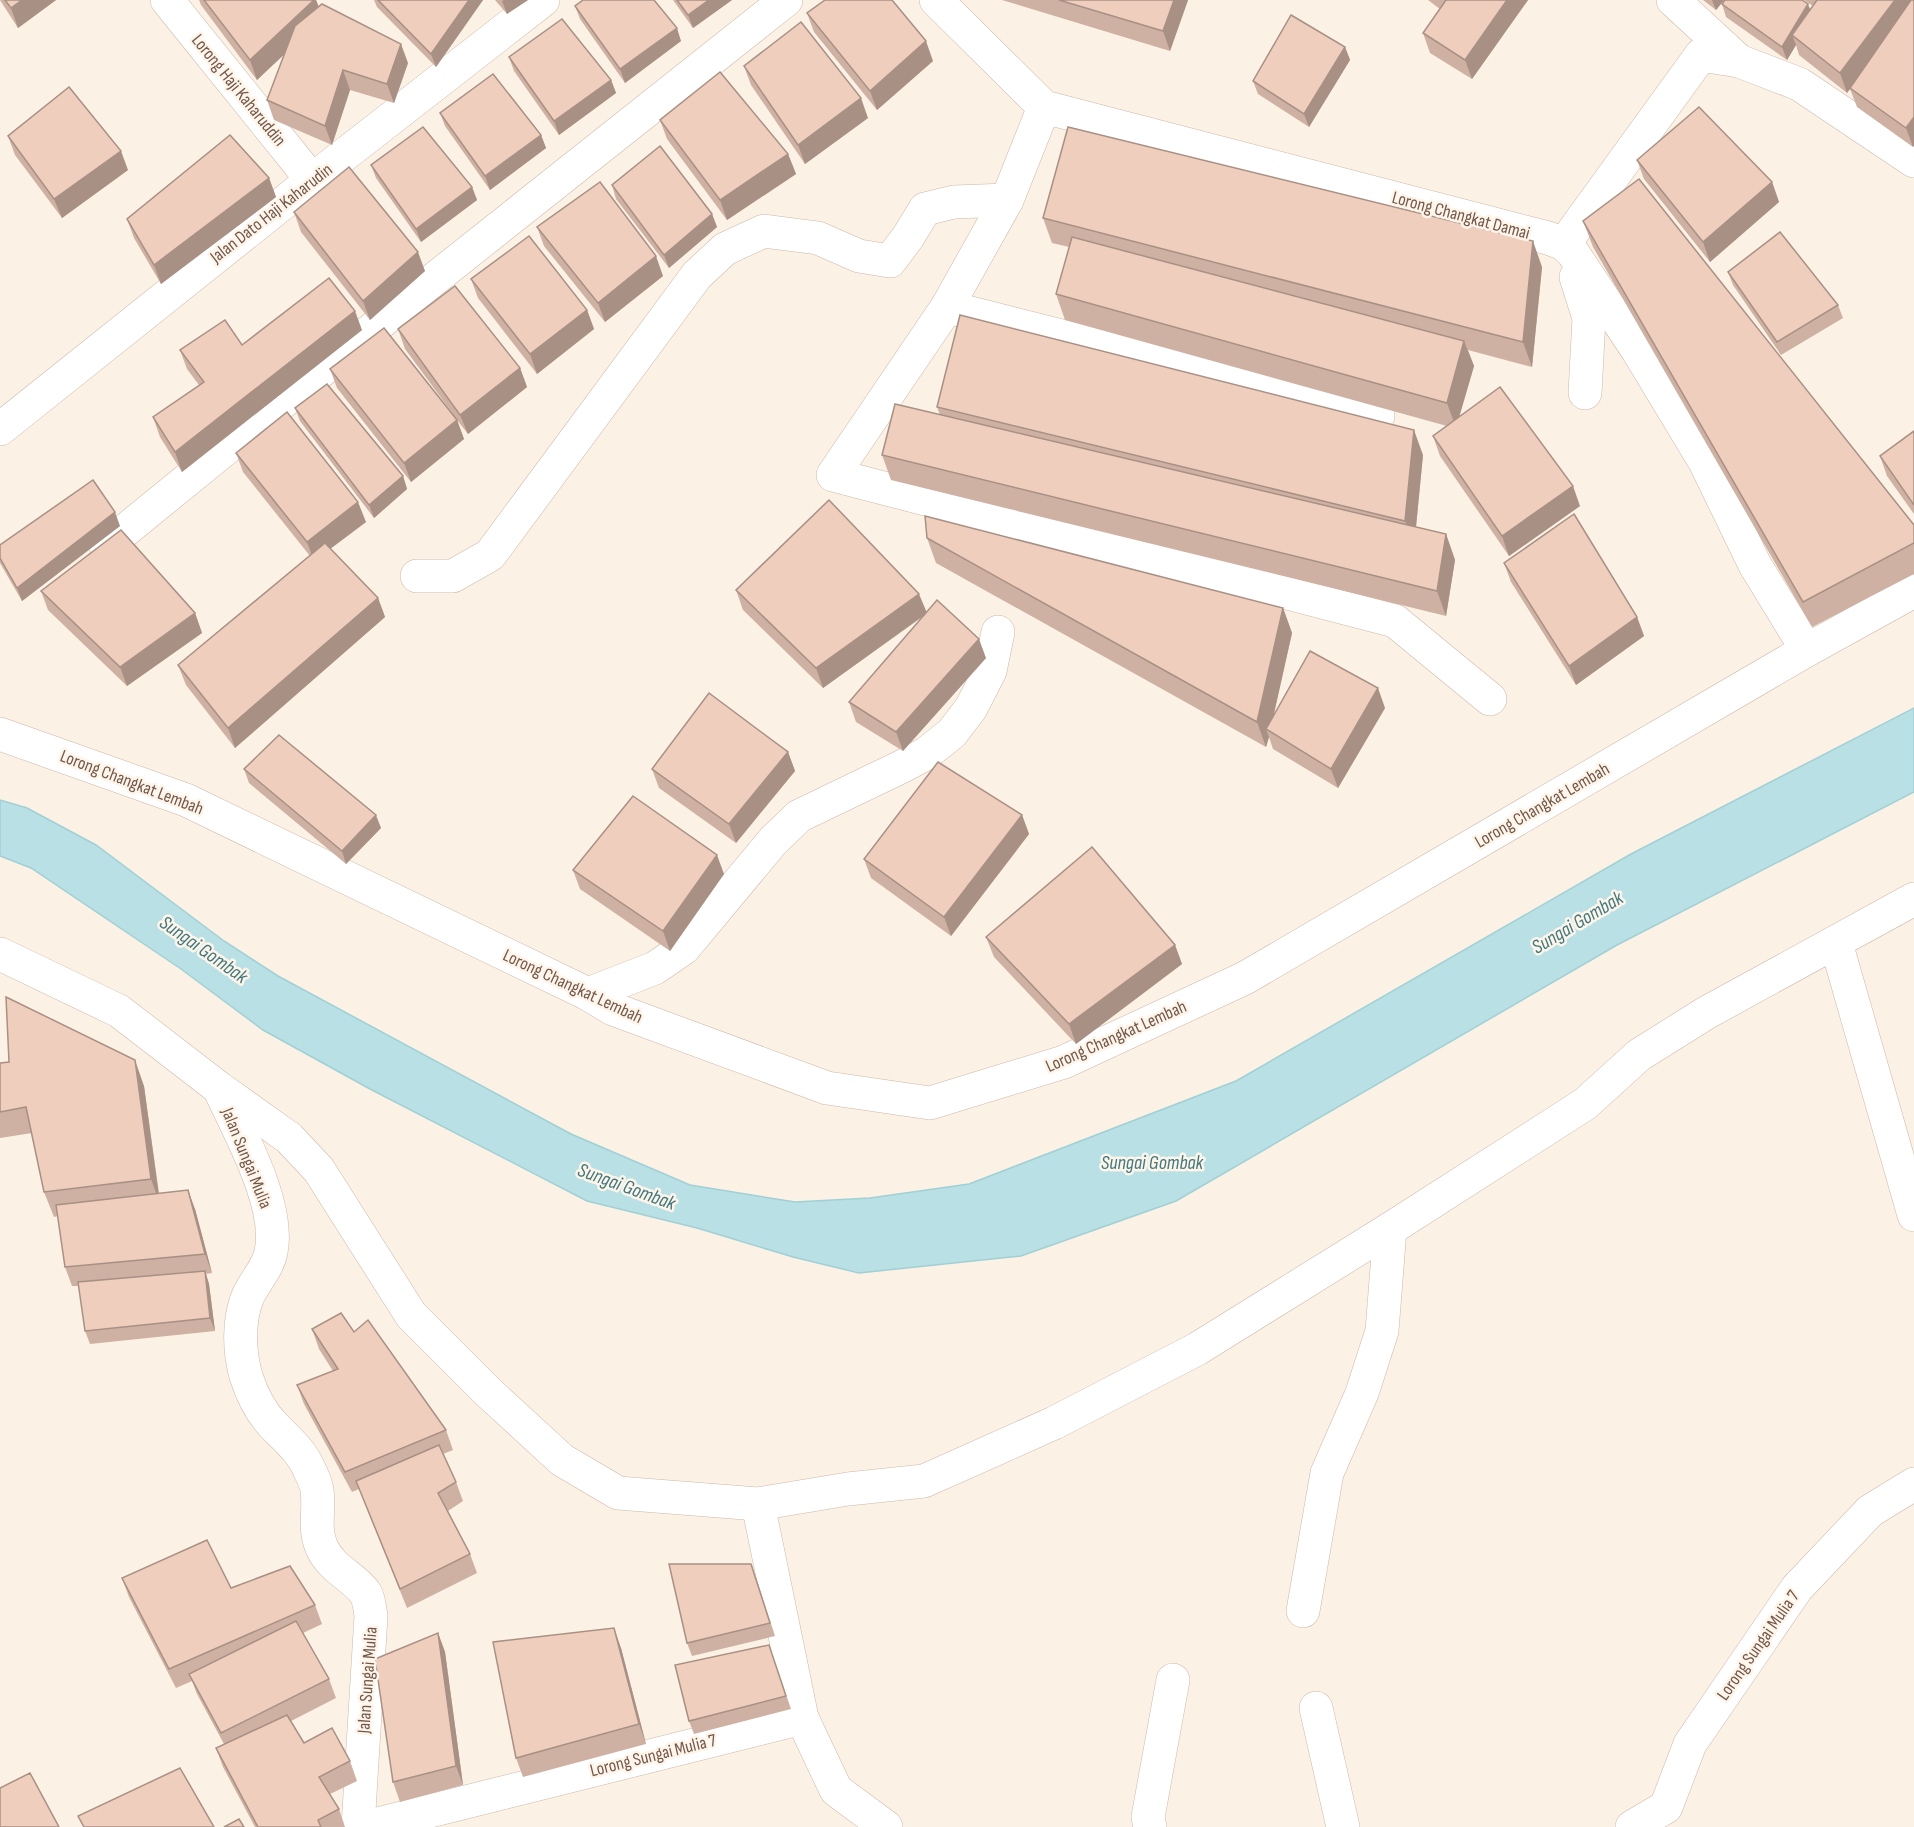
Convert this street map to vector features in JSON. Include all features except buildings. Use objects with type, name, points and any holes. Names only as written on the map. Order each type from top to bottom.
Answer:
[{"type":"street","name":"Lorong Haji Kaharuddin","points":[[167,0],[312,180]]},
{"type":"street","name":"Jalan Dato Haji Kaharudin","points":[[0,429],[312,180],[543,0]]},
{"type":"street","points":[[106,546],[423,288],[786,0]]},
{"type":"street","points":[[936,0],[1044,107],[1008,200],[947,307],[833,475],[1395,621],[1490,699]]},
{"type":"street","points":[[1673,0],[1739,61]]},
{"type":"street","points":[[1564,244],[1701,55],[1739,61],[1799,84],[1914,161]]},
{"type":"street","name":"Lorong Changkat Damai","points":[[1044,107],[1564,244]]},
{"type":"street","points":[[417,576],[453,576],[490,555],[697,275],[725,249],[764,231],[818,238],[859,256],[890,261],[925,209],[954,202],[1008,200]]},
{"type":"street","points":[[1564,244],[1589,318],[1585,393]]},
{"type":"street","points":[[1564,244],[1573,253],[1638,351],[1705,462],[1755,565],[1807,650]]},
{"type":"street","points":[[947,307],[1378,416]]},
{"type":"street","name":"Lorong Changkat Lembah","points":[[0,734],[186,800],[588,994],[613,1009],[827,1088],[930,1103],[1064,1062],[1245,978],[1807,650],[1914,591]]},
{"type":"street","points":[[588,994],[655,968],[684,948],[773,841],[799,816],[927,753],[952,733],[971,708],[990,671],[998,632]]},
{"type":"street","points":[[0,954],[119,1011],[219,1088],[289,1138],[319,1170],[411,1315],[488,1392],[562,1460],[618,1493],[758,1504],[848,1489],[924,1481],[1054,1423],[1197,1349],[1585,1104],[1639,1055],[1706,1013],[1914,899]]},
{"type":"street","points":[[1836,943],[1914,1215]]},
{"type":"street","name":"Jalan Sungai Mulia","points":[[219,1088],[262,1184],[273,1233],[271,1253],[244,1309],[241,1352],[246,1376],[255,1400],[274,1425],[295,1446],[309,1467],[317,1489],[316,1531],[322,1549],[335,1566],[366,1594],[371,1616],[358,1827]]},
{"type":"street","points":[[1303,1611],[1327,1473],[1362,1393],[1382,1331],[1390,1229]]},
{"type":"street","name":"Lorong Sungai Mulia 7","points":[[1632,1827],[1667,1817],[1690,1744],[1797,1588],[1870,1510],[1914,1484]]},
{"type":"street","points":[[758,1504],[802,1718],[836,1790],[886,1827]]},
{"type":"street","points":[[1150,1827],[1148,1817],[1173,1680]]},
{"type":"street","points":[[1316,1708],[1343,1827]]},
{"type":"street","name":"Lorong Sungai Mulia 7","points":[[366,1827],[802,1718]]},
{"type":"water","name":"Sungai Gombak","points":[[1914,708],[1914,792],[1617,945],[1176,1201],[1021,1256],[859,1273],[793,1257],[697,1228],[587,1201],[370,1089],[263,1030],[181,969],[31,868],[0,856],[0,800],[27,808],[96,845],[224,941],[278,976],[571,1134],[690,1185],[795,1202],[870,1198],[969,1184],[1236,1081],[1631,854]]}]
